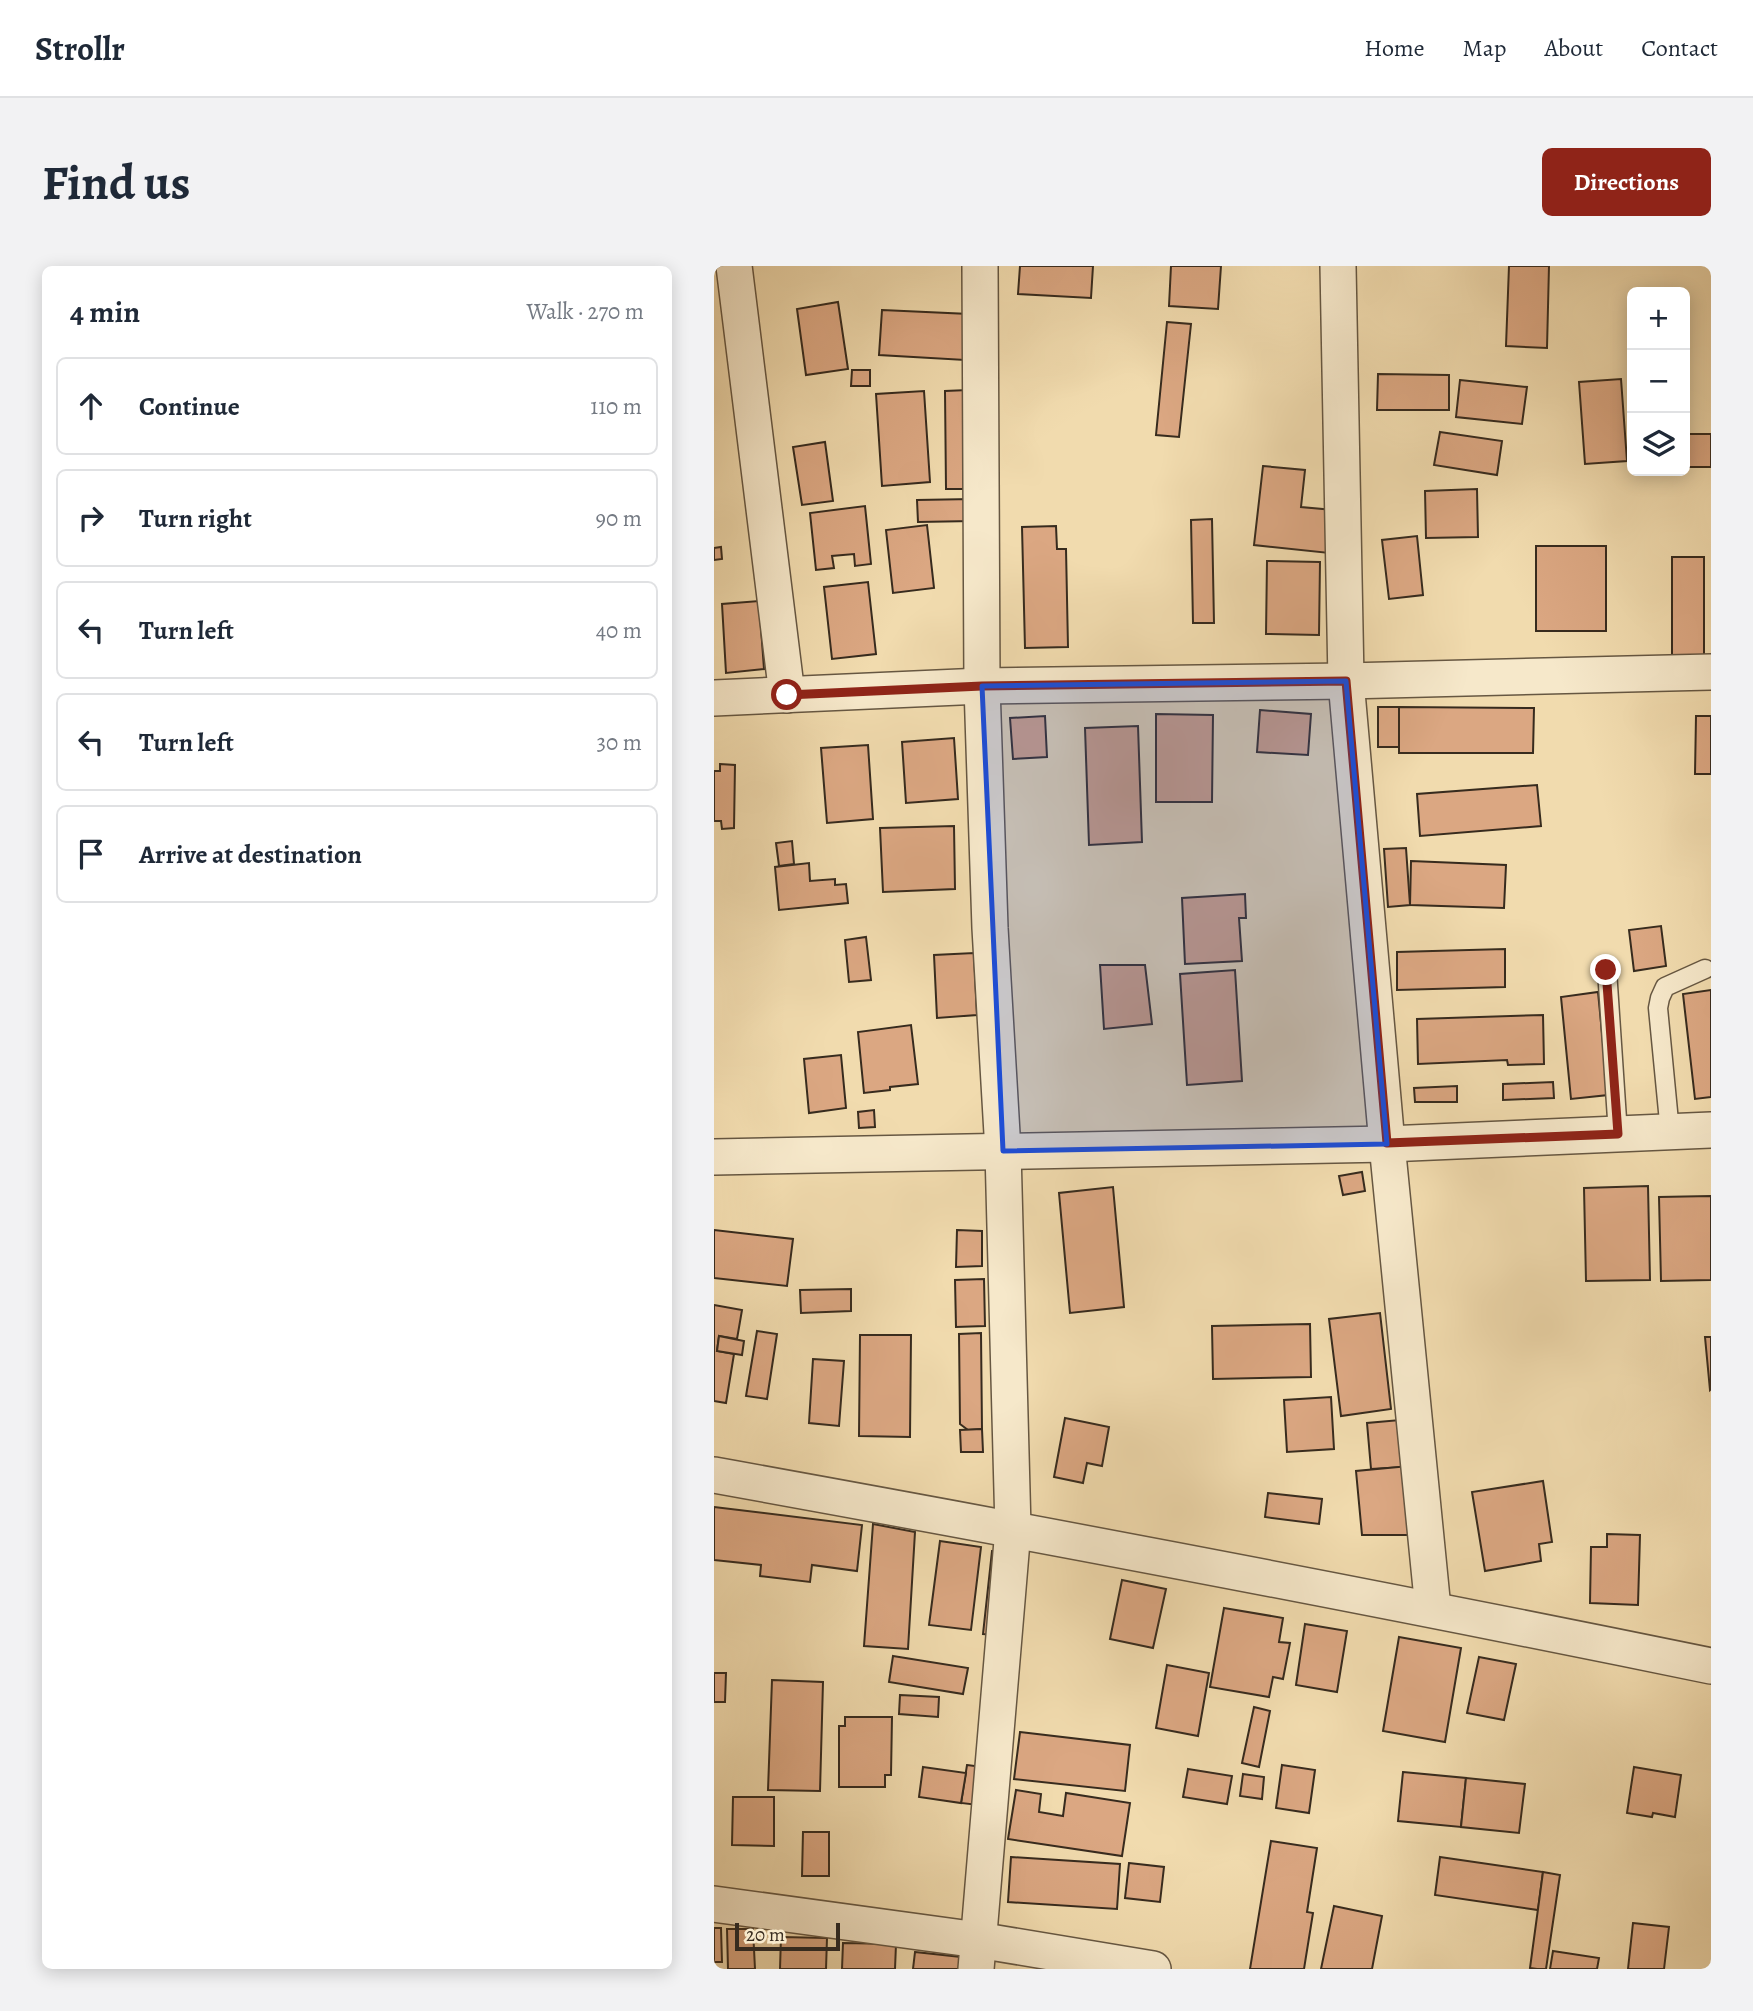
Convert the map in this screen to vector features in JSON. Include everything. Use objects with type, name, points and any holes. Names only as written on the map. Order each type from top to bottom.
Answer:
[{"type":"street","points":[[734,266],[787,695]]},
{"type":"street","points":[[977,1955],[1013,1529],[1003,1151],[990,928],[982,686],[980,266]]},
{"type":"street","points":[[1338,266],[1346,681],[1387,1143],[1433,1609]]},
{"type":"street","points":[[714,698],[982,686],[1711,672]]},
{"type":"street","points":[[714,1157],[1387,1143],[1711,1130]]},
{"type":"street","points":[[714,1475],[1433,1609],[1711,1666]]},
{"type":"street","points":[[714,1904],[977,1955],[1153,1969]]},
{"type":"lane","points":[[1670,1132],[1658,1008],[1660,998],[1665,987],[1705,969]]},
{"type":"lane","points":[[1606,970],[1618,1134]]},
{"type":"highlighted area","points":[[1346,681],[1387,1144],[1003,1151],[982,686]]},
{"type":"building","points":[[1020,266],[1093,266],[1091,298],[1018,294]]},
{"type":"building","points":[[1171,266],[1221,266],[1218,309],[1169,306]]},
{"type":"building","points":[[1509,266],[1549,266],[1547,348],[1506,346]]},
{"type":"building","points":[[838,302],[848,369],[806,375],[797,309]]},
{"type":"building","points":[[882,310],[969,314],[965,360],[879,355]]},
{"type":"building","points":[[1167,322],[1191,324],[1179,437],[1156,435]]},
{"type":"building","points":[[852,370],[870,370],[870,386],[851,386]]},
{"type":"building","points":[[1378,374],[1449,375],[1449,410],[1377,410]]},
{"type":"building","points":[[1621,379],[1627,461],[1585,464],[1579,382]]},
{"type":"building","points":[[1460,380],[1527,387],[1522,424],[1456,417]]},
{"type":"building","points":[[968,390],[970,489],[946,489],[945,391]]},
{"type":"building","points":[[924,391],[930,482],[882,486],[876,394]]},
{"type":"building","points":[[1440,432],[1502,441],[1497,475],[1434,465]]},
{"type":"building","points":[[1690,434],[1711,434],[1711,467],[1690,467]]},
{"type":"building","points":[[825,442],[833,501],[802,505],[793,447]]},
{"type":"building","points":[[1263,466],[1305,470],[1301,507],[1333,510],[1329,553],[1254,545]]},
{"type":"building","points":[[1477,489],[1478,537],[1426,538],[1425,491]]},
{"type":"building","points":[[972,499],[973,521],[918,522],[917,500]]},
{"type":"building","points":[[865,506],[871,564],[855,566],[854,554],[832,556],[834,568],[816,570],[810,513]]},
{"type":"building","points":[[1212,519],[1214,623],[1193,623],[1191,520]]},
{"type":"building","points":[[927,525],[934,588],[893,593],[886,530]]},
{"type":"building","points":[[1056,526],[1057,549],[1066,549],[1068,647],[1025,648],[1022,527]]},
{"type":"building","points":[[1417,536],[1423,595],[1389,599],[1382,540]]},
{"type":"building","points":[[1536,546],[1606,546],[1606,631],[1536,631]]},
{"type":"building","points":[[721,547],[722,559],[714,560],[714,548]]},
{"type":"building","points":[[1672,557],[1704,557],[1704,658],[1672,658]]},
{"type":"building","points":[[1267,561],[1320,562],[1319,635],[1266,634]]},
{"type":"building","points":[[868,582],[876,654],[832,659],[824,587]]},
{"type":"building","points":[[759,601],[764,669],[726,673],[722,604]]},
{"type":"building","points":[[1378,707],[1399,707],[1400,747],[1378,747]]},
{"type":"building","points":[[1399,707],[1534,708],[1533,753],[1399,753]]},
{"type":"building","points":[[1260,710],[1311,714],[1308,755],[1257,752]]},
{"type":"building","points":[[1156,714],[1213,715],[1212,802],[1156,802]]},
{"type":"building","points":[[1045,716],[1047,757],[1013,759],[1010,718]]},
{"type":"building","points":[[1696,716],[1711,716],[1711,774],[1695,774]]},
{"type":"building","points":[[1138,726],[1142,842],[1089,845],[1085,728]]},
{"type":"building","points":[[954,738],[958,799],[906,803],[902,742]]},
{"type":"building","points":[[868,745],[873,819],[827,823],[821,748]]},
{"type":"building","points":[[720,764],[735,765],[734,828],[722,829],[721,821],[714,821],[714,771],[720,771]]},
{"type":"building","points":[[1537,785],[1541,826],[1420,836],[1417,794]]},
{"type":"building","points":[[954,826],[955,889],[883,892],[880,828]]},
{"type":"building","points":[[792,841],[794,864],[779,866],[776,843]]},
{"type":"building","points":[[1406,848],[1410,905],[1388,907],[1384,849]]},
{"type":"building","points":[[1411,861],[1506,865],[1504,908],[1410,905]]},
{"type":"building","points":[[809,863],[810,881],[835,879],[835,885],[846,884],[848,903],[779,910],[775,867]]},
{"type":"building","points":[[1245,894],[1246,918],[1239,918],[1242,961],[1185,964],[1182,898]]},
{"type":"building","points":[[1661,926],[1666,966],[1634,971],[1629,930]]},
{"type":"building","points":[[866,937],[871,980],[849,982],[845,940]]},
{"type":"building","points":[[1505,949],[1505,987],[1397,990],[1397,952]]},
{"type":"building","points":[[974,953],[977,1015],[937,1018],[934,955]]},
{"type":"building","points":[[1100,965],[1145,965],[1152,1024],[1104,1029]]},
{"type":"building","points":[[1235,970],[1242,1081],[1187,1085],[1180,974]]},
{"type":"building","points":[[1711,990],[1711,1097],[1695,1099],[1683,994]]},
{"type":"building","points":[[1598,992],[1608,1095],[1571,1099],[1561,997]]},
{"type":"building","points":[[1543,1015],[1544,1064],[1508,1065],[1507,1060],[1418,1064],[1417,1019]]},
{"type":"building","points":[[911,1025],[918,1084],[864,1093],[858,1032]]},
{"type":"building","points":[[841,1055],[846,1108],[809,1113],[804,1059]]},
{"type":"building","points":[[1553,1082],[1554,1098],[1503,1100],[1503,1084]]},
{"type":"building","points":[[1457,1086],[1457,1102],[1415,1102],[1414,1088]]},
{"type":"building","points":[[874,1110],[875,1127],[859,1128],[858,1112]]},
{"type":"building","points":[[1362,1172],[1365,1191],[1343,1195],[1339,1176]]},
{"type":"building","points":[[1648,1186],[1650,1280],[1586,1281],[1584,1188]]},
{"type":"building","points":[[1113,1187],[1124,1307],[1070,1313],[1059,1193]]},
{"type":"building","points":[[1711,1196],[1711,1280],[1661,1281],[1659,1197]]},
{"type":"building","points":[[714,1230],[793,1239],[787,1286],[714,1278]]},
{"type":"building","points":[[957,1230],[982,1231],[982,1266],[956,1267]]},
{"type":"building","points":[[984,1279],[985,1326],[956,1327],[955,1280]]},
{"type":"building","points":[[851,1289],[851,1311],[801,1313],[800,1290]]},
{"type":"building","points":[[714,1305],[742,1310],[737,1339],[719,1336],[717,1351],[734,1354],[726,1403],[714,1401]]},
{"type":"building","points":[[1380,1313],[1391,1409],[1341,1416],[1329,1319]]},
{"type":"building","points":[[1310,1324],[1311,1377],[1213,1379],[1212,1326]]},
{"type":"building","points":[[757,1331],[777,1334],[767,1399],[746,1396]]},
{"type":"building","points":[[981,1333],[982,1429],[968,1430],[960,1424],[959,1334]]},
{"type":"building","points":[[860,1335],[911,1335],[910,1437],[859,1436]]},
{"type":"building","points":[[719,1336],[744,1341],[742,1355],[717,1351]]},
{"type":"building","points":[[1705,1337],[1711,1337],[1710,1390]]},
{"type":"building","points":[[813,1359],[844,1361],[839,1426],[809,1423]]},
{"type":"building","points":[[1331,1397],[1334,1449],[1287,1452],[1284,1400]]},
{"type":"building","points":[[1065,1418],[1109,1427],[1102,1466],[1087,1463],[1083,1483],[1054,1477]]},
{"type":"building","points":[[1400,1420],[1404,1467],[1371,1469],[1367,1423]]},
{"type":"building","points":[[982,1429],[983,1452],[961,1452],[960,1430]]},
{"type":"building","points":[[1409,1466],[1416,1535],[1362,1535],[1356,1471]]},
{"type":"building","points":[[1543,1481],[1552,1542],[1539,1544],[1541,1561],[1485,1571],[1472,1492]]},
{"type":"building","points":[[1268,1493],[1322,1499],[1319,1524],[1265,1517]]},
{"type":"building","points":[[714,1507],[862,1525],[857,1571],[812,1565],[810,1582],[760,1576],[761,1565],[714,1560]]},
{"type":"building","points":[[873,1524],[915,1532],[908,1649],[864,1646]]},
{"type":"building","points":[[1607,1534],[1640,1535],[1638,1605],[1590,1603],[1591,1547],[1607,1547]]},
{"type":"building","points":[[940,1541],[981,1547],[971,1630],[929,1625]]},
{"type":"building","points":[[992,1551],[1004,1552],[995,1635],[983,1634]]},
{"type":"building","points":[[1122,1580],[1166,1589],[1153,1648],[1110,1639]]},
{"type":"building","points":[[1224,1608],[1283,1618],[1279,1642],[1290,1643],[1283,1679],[1273,1677],[1269,1697],[1210,1687]]},
{"type":"building","points":[[1305,1624],[1347,1631],[1337,1692],[1296,1685]]},
{"type":"building","points":[[1399,1637],[1461,1648],[1445,1742],[1383,1731]]},
{"type":"building","points":[[893,1656],[968,1668],[963,1694],[889,1682]]},
{"type":"building","points":[[1479,1657],[1516,1664],[1504,1720],[1467,1713]]},
{"type":"building","points":[[1167,1665],[1209,1673],[1198,1736],[1156,1728]]},
{"type":"building","points":[[714,1673],[726,1673],[725,1702],[714,1702]]},
{"type":"building","points":[[772,1680],[823,1682],[820,1791],[768,1790]]},
{"type":"building","points":[[900,1695],[939,1697],[938,1717],[899,1714]]},
{"type":"building","points":[[1254,1707],[1270,1711],[1259,1767],[1242,1763]]},
{"type":"building","points":[[845,1717],[892,1717],[891,1775],[885,1775],[885,1787],[839,1787],[839,1726],[845,1726]]},
{"type":"building","points":[[1020,1732],[1130,1745],[1125,1791],[1014,1779]]},
{"type":"building","points":[[967,1765],[983,1767],[978,1805],[961,1803]]},
{"type":"building","points":[[1282,1765],[1315,1770],[1309,1813],[1276,1808]]},
{"type":"building","points":[[923,1767],[966,1773],[961,1803],[919,1797]]},
{"type":"building","points":[[1634,1767],[1681,1775],[1675,1817],[1653,1813],[1652,1817],[1627,1813]]},
{"type":"building","points":[[1188,1769],[1232,1776],[1227,1804],[1183,1797]]},
{"type":"building","points":[[1403,1772],[1466,1778],[1461,1827],[1398,1821]]},
{"type":"building","points":[[1243,1774],[1264,1777],[1262,1799],[1240,1796]]},
{"type":"building","points":[[1466,1778],[1525,1784],[1519,1833],[1461,1827]]},
{"type":"building","points":[[1016,1790],[1041,1794],[1039,1812],[1063,1816],[1066,1793],[1130,1803],[1122,1856],[1008,1839]]},
{"type":"building","points":[[733,1797],[774,1797],[774,1846],[732,1845]]},
{"type":"building","points":[[803,1832],[829,1832],[829,1876],[802,1876]]},
{"type":"building","points":[[1271,1841],[1317,1848],[1307,1912],[1313,1913],[1304,1969],[1250,1969]]},
{"type":"building","points":[[1011,1857],[1120,1864],[1117,1909],[1008,1902]]},
{"type":"building","points":[[1440,1857],[1543,1872],[1538,1910],[1435,1895]]},
{"type":"building","points":[[1129,1863],[1164,1867],[1160,1902],[1125,1898]]},
{"type":"building","points":[[1543,1872],[1560,1875],[1546,1969],[1537,1969],[1530,1968]]},
{"type":"building","points":[[1334,1906],[1382,1916],[1372,1969],[1321,1969]]},
{"type":"building","points":[[1633,1923],[1669,1927],[1664,1969],[1628,1969]]},
{"type":"building","points":[[714,1928],[721,1928],[722,1962],[714,1962]]},
{"type":"building","points":[[727,1929],[753,1929],[755,1969],[728,1969]]},
{"type":"building","points":[[781,1937],[827,1938],[826,1969],[780,1969]]},
{"type":"building","points":[[843,1943],[896,1944],[895,1969],[842,1969]]},
{"type":"building","points":[[1553,1951],[1599,1958],[1597,1969],[1550,1969]]},
{"type":"building","points":[[915,1952],[961,1957],[959,1969],[913,1969]]},
{"type":"route","points":[[787,695],[982,686],[1346,681],[1387,1143],[1618,1134],[1606,970]]}]
